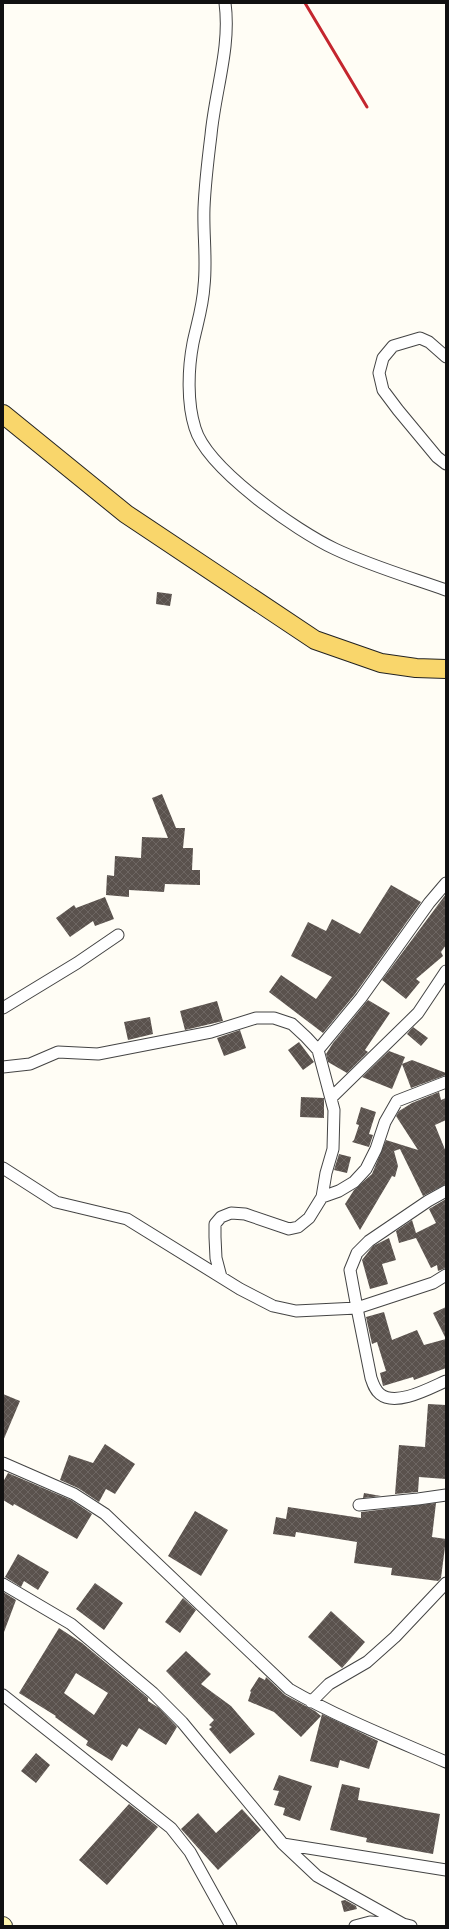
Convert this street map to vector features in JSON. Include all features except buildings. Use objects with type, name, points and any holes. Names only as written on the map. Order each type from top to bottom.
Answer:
[{"type":"main road","points":[[3,414],[126,514],[315,640],[381,663],[416,668],[446,669]]},
{"type":"street","points":[[225,3],[228,18],[226,38],[211,132],[204,207],[204,239],[206,258],[202,309],[193,344],[191,372],[191,404],[195,429],[203,446],[223,469],[258,499],[305,532],[334,549],[446,590]]},
{"type":"street","points":[[446,357],[429,342],[420,338],[393,346],[383,358],[379,373],[383,390],[437,457],[446,464]]},
{"type":"street","points":[[318,1050],[361,998],[429,903],[446,883]]},
{"type":"street","points":[[3,1008],[77,963],[118,935]]},
{"type":"street","points":[[331,1098],[418,1013],[446,971]]},
{"type":"street","points":[[3,1067],[30,1064],[58,1052],[98,1054],[211,1032],[256,1018],[274,1018],[292,1024],[318,1050],[334,1110],[333,1149],[326,1173],[322,1197],[309,1218],[298,1227],[289,1229],[246,1214],[231,1213],[221,1217],[215,1224],[216,1258],[221,1277]]},
{"type":"street","points":[[322,1197],[339,1191],[354,1182],[366,1169],[376,1149],[385,1122],[397,1101],[446,1082]]},
{"type":"street","points":[[3,1168],[56,1202],[127,1220],[221,1277],[273,1306],[296,1311],[357,1308],[433,1283],[446,1275]]},
{"type":"street","points":[[446,1192],[428,1201],[369,1241],[357,1253],[350,1270],[371,1378],[380,1395],[388,1398],[403,1398],[446,1381]]},
{"type":"street","points":[[3,1463],[74,1494],[105,1514],[289,1689],[311,1702],[446,1762]]},
{"type":"street","points":[[359,1505],[446,1495]]},
{"type":"street","points":[[311,1702],[329,1684],[367,1662],[395,1637],[446,1583]]},
{"type":"street","points":[[3,1584],[71,1624],[153,1693],[187,1728],[283,1844],[317,1876],[407,1925]]},
{"type":"street","points":[[3,1694],[171,1828],[190,1852],[231,1926]]},
{"type":"street","points":[[283,1844],[446,1870]]},
{"type":"street","points":[[354,1926],[370,1922],[407,1925]]},
{"type":"railway","points":[[305,3],[367,107]]}]
